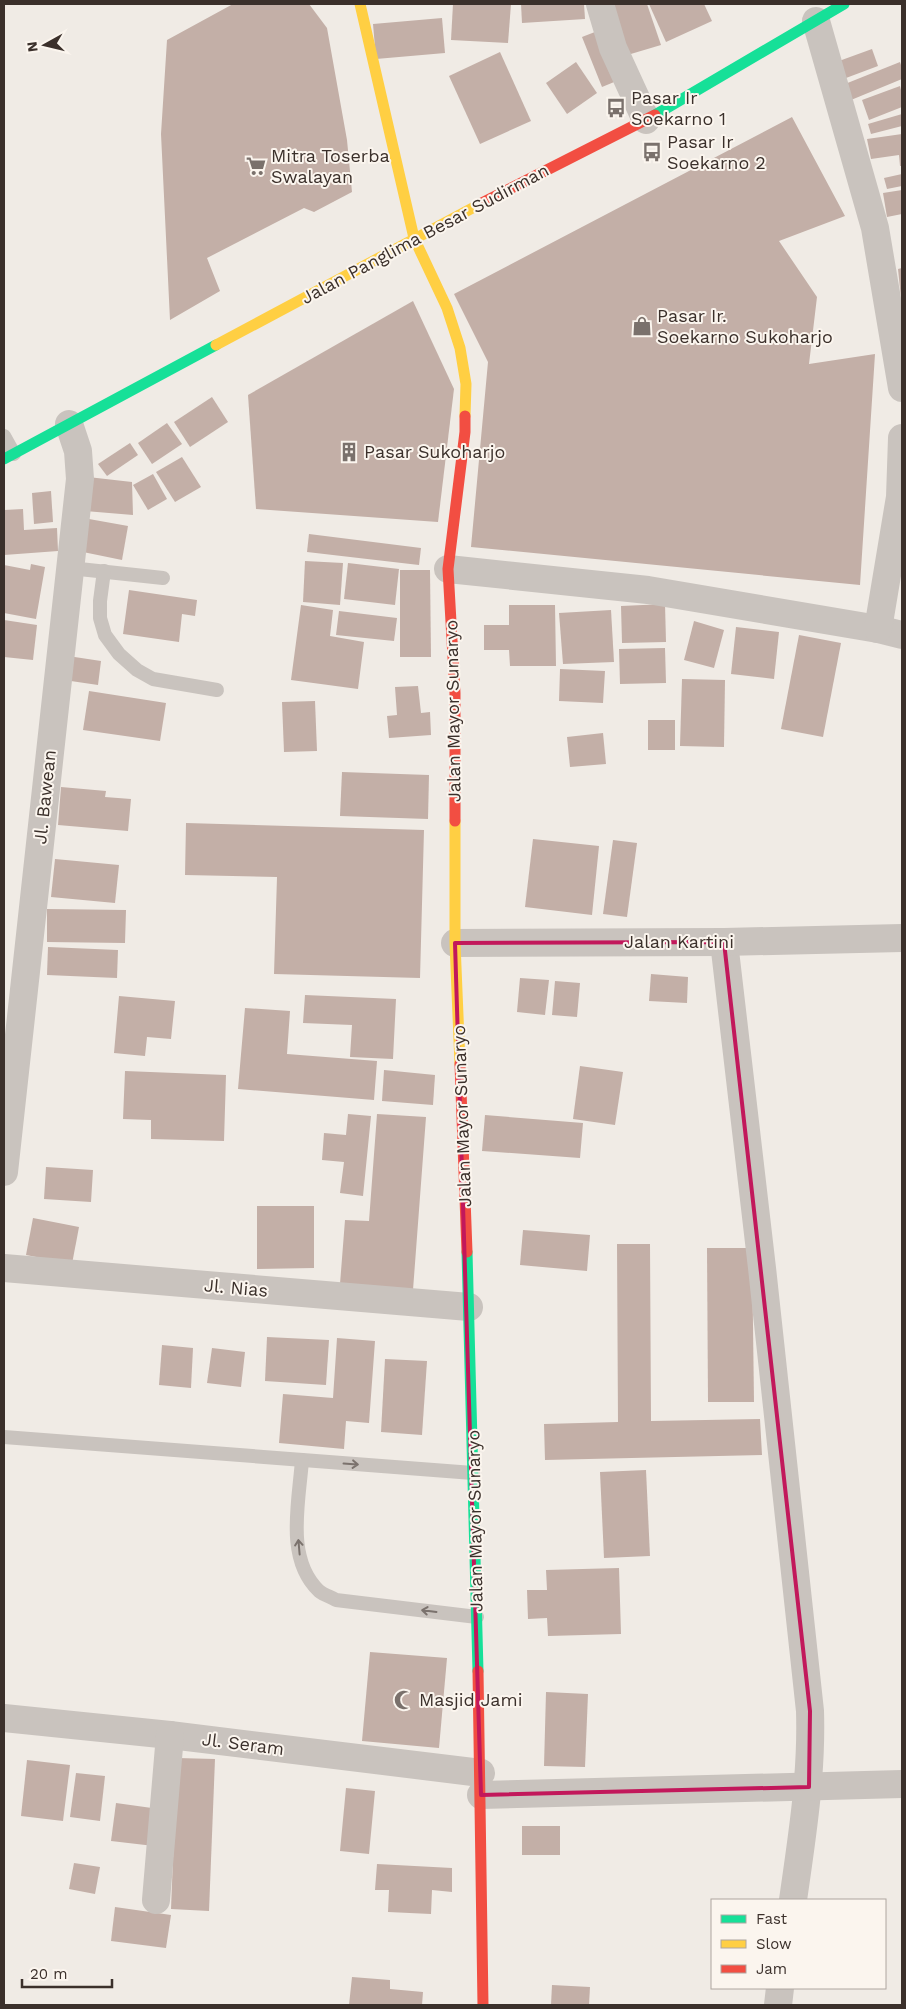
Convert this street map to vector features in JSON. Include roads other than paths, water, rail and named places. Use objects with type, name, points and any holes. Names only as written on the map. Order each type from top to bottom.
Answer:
[{"type":"street","name":"Jalan Mayor Sunaryo","points":[[360,4],[414,238],[447,308],[460,348],[466,384],[464,432],[448,569],[455,692],[456,942],[469,1307],[477,1618],[483,2005]]},
{"type":"street","points":[[600,4],[613,48],[646,120]]},
{"type":"street","name":"Jalan Panglima Besar Sudirman","points":[[9,457],[414,238],[646,120],[844,4]]},
{"type":"street","points":[[816,21],[875,228],[902,388]]},
{"type":"street","name":"Jl. Bawean","points":[[4,1172],[80,479],[78,451],[69,424]]},
{"type":"street","points":[[448,569],[648,590],[890,632],[900,497],[902,438]]},
{"type":"street","name":"Jalan Kartini","points":[[456,942],[724,942],[902,938]]},
{"type":"street","points":[[724,942],[765,1288],[810,1712],[809,1787],[793,1899]]},
{"type":"street","name":"Jl. Nias","points":[[4,1268],[469,1307]]},
{"type":"street","name":"Jl. Seram","points":[[4,1718],[170,1735],[481,1784],[809,1787],[902,1784]]},
{"type":"street","points":[[156,1900],[170,1735]]},
{"type":"street","points":[[778,2005],[780,1989]]},
{"type":"lane","points":[[4,436],[9,457]]},
{"type":"lane","points":[[70,568],[163,578]]},
{"type":"lane","points":[[104,571],[100,618],[105,635],[119,654],[137,670],[153,679],[217,690]]},
{"type":"lane","points":[[4,1438],[473,1473]]},
{"type":"lane","points":[[302,1460],[298,1550],[306,1574],[320,1592],[336,1600],[477,1618]]},
{"type":"place","name":"Pasar Ir Soekarno 1","points":[[616,108]]},
{"type":"place","name":"Pasar Ir Soekarno 2","points":[[652,152]]},
{"type":"place","name":"Mitra Toserba Swalayan","points":[[256,166]]},
{"type":"place","name":"Pasar Ir. Soekarno Sukoharjo","points":[[642,326]]},
{"type":"place","name":"Pasar Sukoharjo","points":[[349,452]]},
{"type":"place","name":"Masjid Jami","points":[[404,1700]]}]
